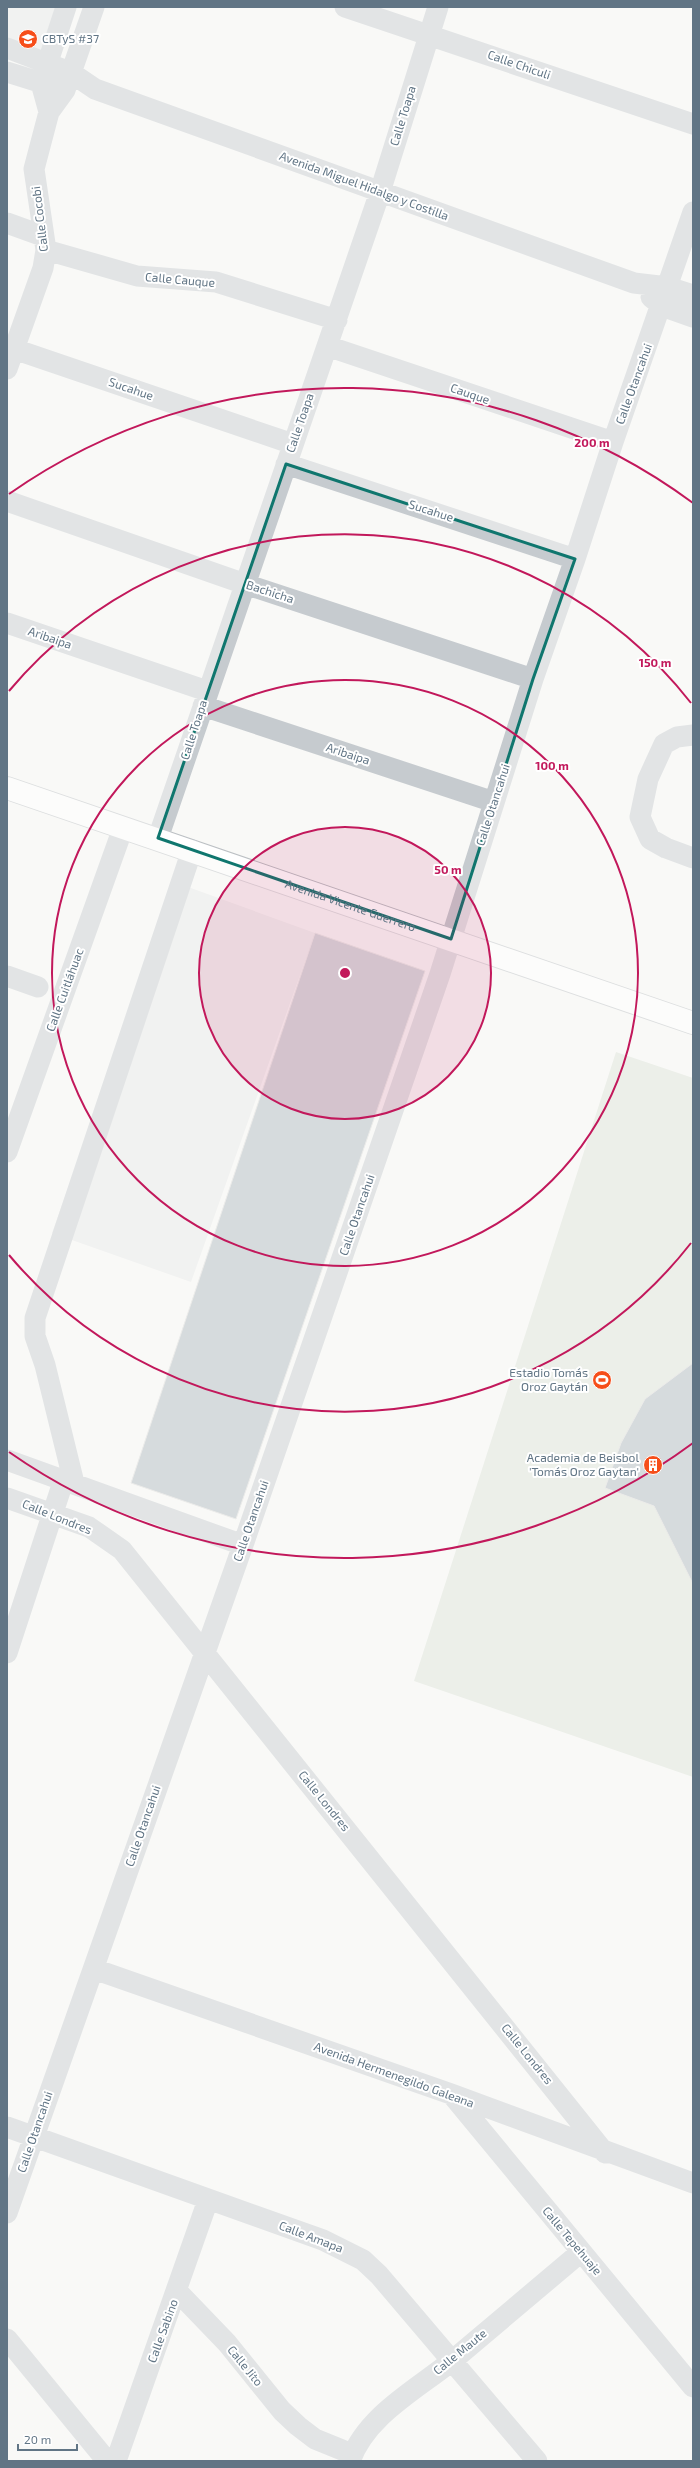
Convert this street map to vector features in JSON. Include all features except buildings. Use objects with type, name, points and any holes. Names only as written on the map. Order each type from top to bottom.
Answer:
[{"type":"main road","name":"Avenida Vicente Guerrero","points":[[7,788],[123,828],[158,838],[693,1024]]},
{"type":"street","points":[[49,112],[41,83],[46,62],[66,7]]},
{"type":"street","name":"Calle Cocobi","points":[[9,363],[43,268],[45,243],[34,169],[49,112],[67,81],[94,7]]},
{"type":"street","name":"Calle Chiculi","points":[[345,7],[693,124]]},
{"type":"street","name":"Calle Toapa","points":[[158,838],[337,320],[380,192],[438,7]]},
{"type":"street","name":"Avenida Miguel Hidalgo y Costilla","points":[[7,48],[46,62],[67,81]]},
{"type":"street","name":"Avenida Miguel Hidalgo y Costilla","points":[[7,72],[41,83],[67,81],[95,89],[634,283],[668,287],[693,295]]},
{"type":"street","name":"Calle Otancahui","points":[[7,2213],[243,1545],[451,939],[533,679],[575,559],[612,442],[662,306],[693,212]]},
{"type":"street","name":"Calle Cauque","points":[[7,223],[45,243],[137,276],[216,282],[337,320]]},
{"type":"street","name":"Avenida Miguel Hidalgo y Costilla","points":[[634,283],[662,306],[693,317]]},
{"type":"street","name":"Cauque","points":[[327,346],[612,442]]},
{"type":"street","name":"Sucahue","points":[[9,363],[293,444]]},
{"type":"street","name":"Sucahue","points":[[286,464],[575,559]]},
{"type":"street","name":"Bachicha","points":[[7,501],[245,584],[533,679]]},
{"type":"street","name":"Aribaipa","points":[[7,623],[205,699],[494,802]]},
{"type":"street","points":[[693,735],[677,737],[664,744],[648,779],[640,817],[645,830],[656,843],[693,858]]},
{"type":"street","name":"Calle Cuitláhuac","points":[[7,1152],[123,828]]},
{"type":"street","points":[[7,1653],[52,1513],[69,1481],[45,1365],[35,1336],[35,1318],[192,850]]},
{"type":"street","points":[[7,976],[38,987]]},
{"type":"street","points":[[7,1460],[69,1481],[243,1545]]},
{"type":"street","name":"Calle Londres","points":[[7,1498],[89,1527],[122,1550],[605,2153]]},
{"type":"street","name":"Avenida Hermenegildo Galeana","points":[[94,1969],[451,2094],[605,2153],[693,2183]]},
{"type":"street","name":"Calle Tepehuaje","points":[[451,2094],[693,2387]]},
{"type":"street","name":"Calle Amapa","points":[[7,2127],[323,2240],[362,2260],[414,2314],[537,2461]]},
{"type":"street","name":"Calle Sabino","points":[[116,2461],[208,2200]]},
{"type":"street","name":"Calle Maute","points":[[351,2458],[362,2436],[373,2424],[581,2252]]},
{"type":"street","name":"Calle Jito","points":[[177,2291],[226,2343],[282,2411],[315,2440],[351,2458]]},
{"type":"street","points":[[7,2339],[107,2461]]},
{"type":"highlighted area","points":[[286,464],[575,559],[533,679],[451,939],[158,838]]},
{"type":"shaded area","name":"CBTyS #37","points":[[7,7],[56,7],[47,33],[63,75],[7,45]]},
{"type":"shaded area","points":[[177,883],[315,933],[191,1282],[52,1233]]},
{"type":"shaded area","name":"Estadio Tomás Oroz Gaytán","points":[[616,1052],[693,1078],[693,1777],[414,1681]]},
{"type":"place","name":"CBTyS #37","points":[[28,39]]},
{"type":"place","name":"Estadio Tomás Oroz Gaytán","points":[[602,1380]]},
{"type":"place","name":"Academia de Beisbol 'Tomás Oroz Gaytan'","points":[[653,1465]]}]
